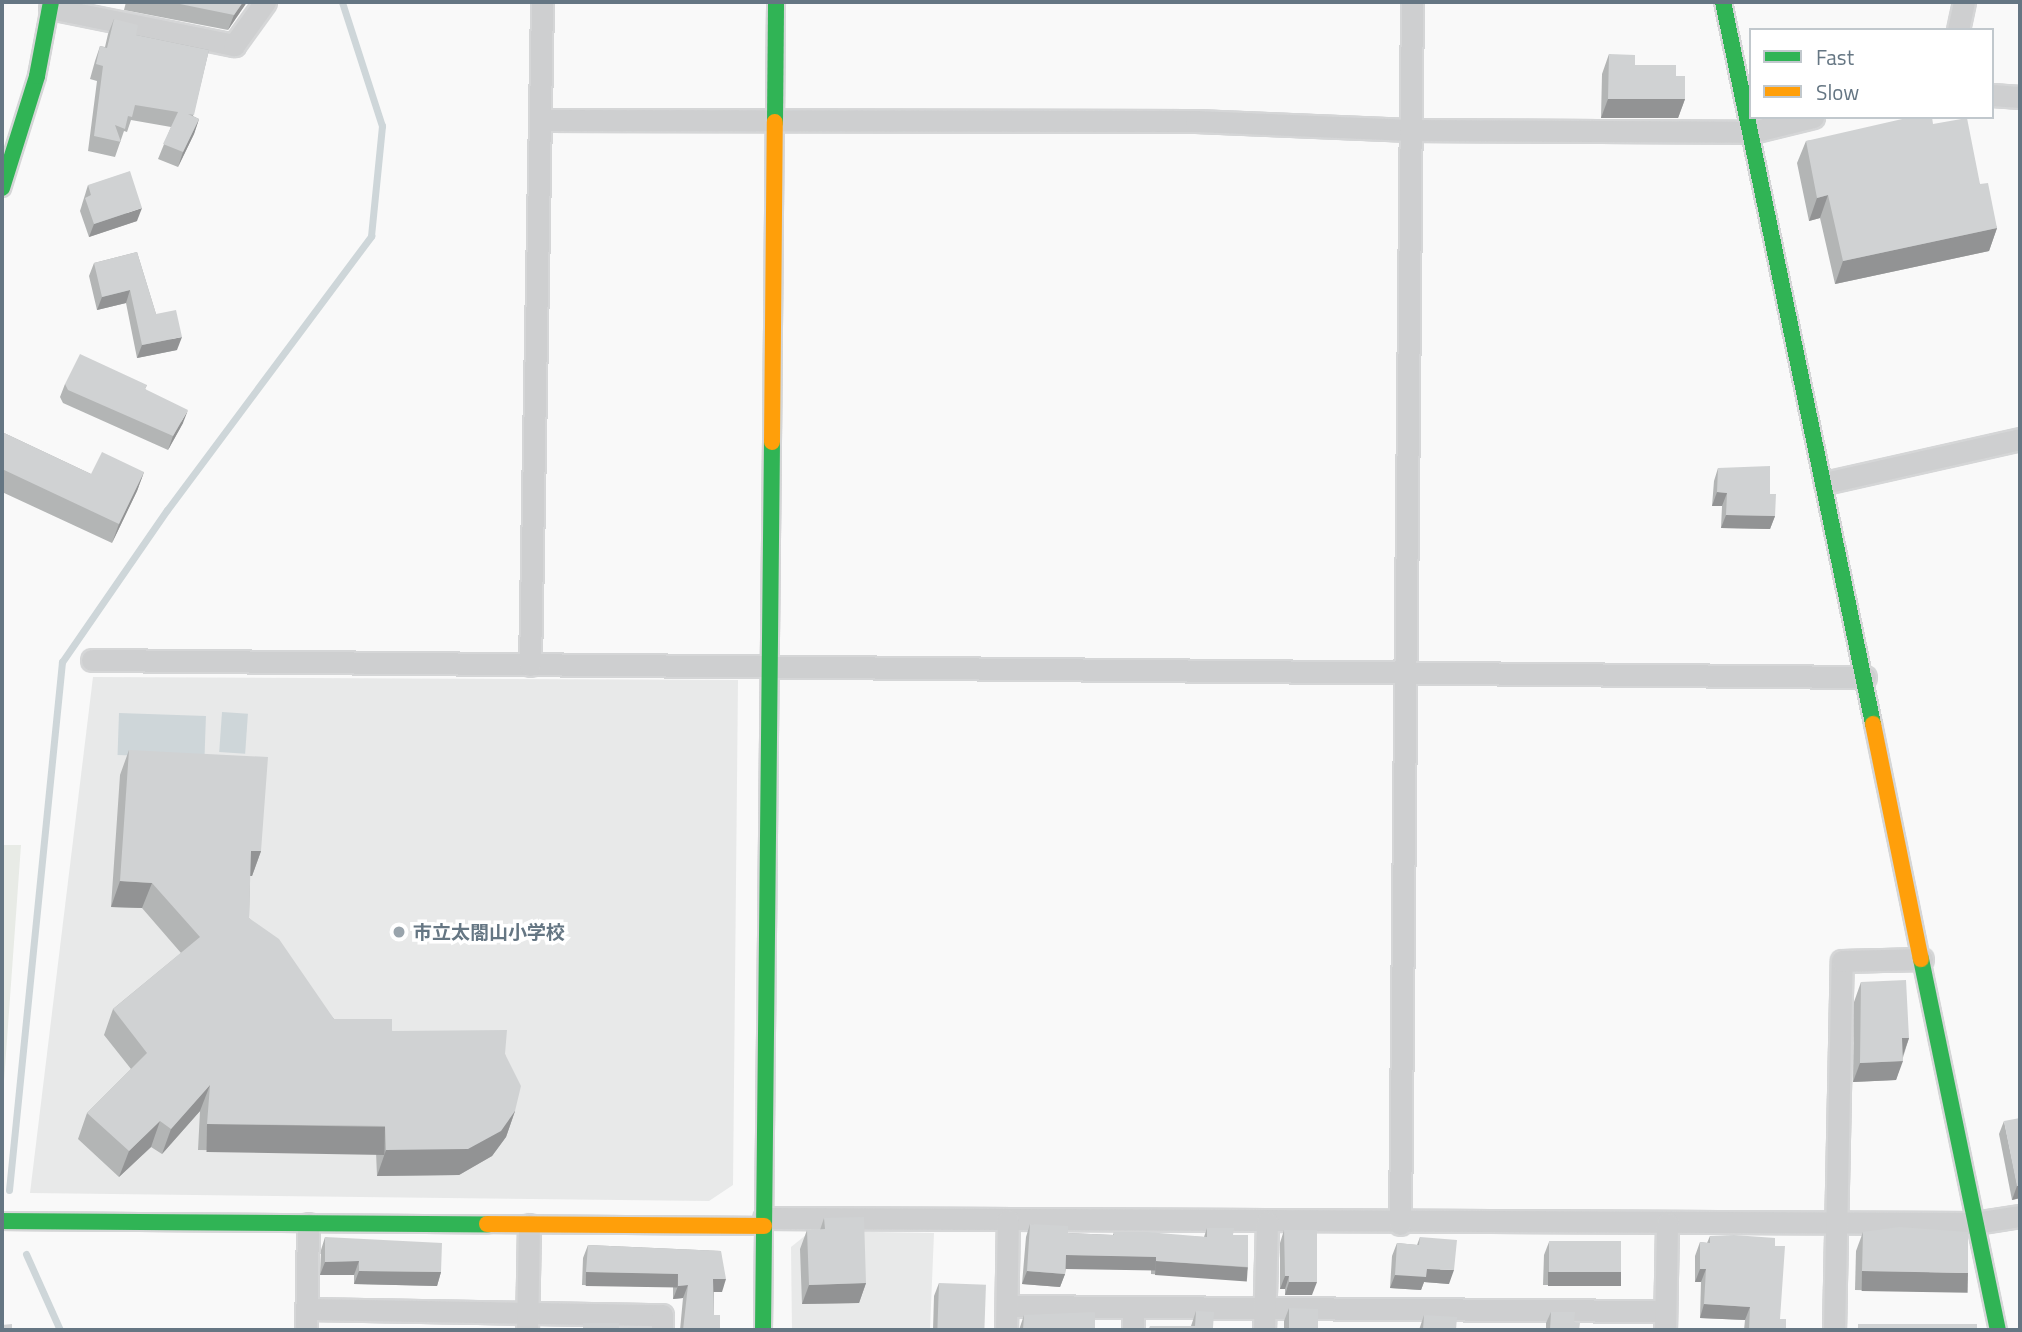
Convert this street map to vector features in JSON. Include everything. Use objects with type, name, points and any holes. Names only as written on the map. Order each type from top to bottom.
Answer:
[{"type":"street","points":[[2,188],[37,76],[50,5],[234,45],[265,2]]},
{"type":"street","points":[[530,665],[542,2]]},
{"type":"street","points":[[763,1330],[772,665],[776,2]]},
{"type":"street","points":[[1400,1224],[1412,2]]},
{"type":"street","points":[[1723,2],[1749,119]]},
{"type":"street","points":[[1958,28],[1964,2]]},
{"type":"street","points":[[1994,95],[2020,97]]},
{"type":"street","points":[[1749,119],[1998,1330]]},
{"type":"street","points":[[540,120],[1196,121],[1410,130],[1752,132],[1805,119]]},
{"type":"street","points":[[1825,483],[2020,439]]},
{"type":"street","points":[[92,660],[1864,677]]},
{"type":"street","points":[[1834,1330],[1833,1223],[1842,961],[1922,959]]},
{"type":"street","points":[[2,1221],[529,1225],[1008,1220],[1400,1224],[1975,1223],[2020,1216]]},
{"type":"street","points":[[1006,1330],[1008,1220]]},
{"type":"street","points":[[1264,1330],[1267,1222]]},
{"type":"street","points":[[1007,1306],[1264,1308],[1396,1320],[1665,1321],[1667,1223]]},
{"type":"street","points":[[308,1224],[307,1320],[527,1322],[662,1315],[662,1330]]},
{"type":"street","points":[[527,1322],[529,1225]]},
{"type":"street","points":[[1133,1307],[1133,1330]]},
{"type":"shaded area","name":"市立太閤山小学校","points":[[93,677],[738,680],[733,1185],[709,1201],[30,1193]]},
{"type":"shaded area","points":[[222,712],[248,714],[245,754],[219,752]]},
{"type":"shaded area","points":[[119,713],[206,716],[204,758],[118,755]]},
{"type":"shaded area","points":[[2,845],[21,845],[2,1109]]},
{"type":"shaded area","points":[[811,1231],[934,1233],[930,1330],[792,1330],[791,1247]]},
{"type":"building","points":[[170,2],[243,2],[234,15]]},
{"type":"building","points":[[114,19],[138,25],[136,35],[209,50],[194,115],[188,114],[199,119],[183,152],[163,144],[178,112],[135,105],[132,117],[128,116],[125,129],[115,125],[121,142],[94,136],[103,66],[96,64],[100,46],[107,48]]},
{"type":"building","points":[[1609,54],[1635,55],[1635,65],[1676,65],[1676,76],[1685,76],[1685,99],[1608,99]]},
{"type":"building","points":[[1902,119],[1932,119],[1933,124],[1967,119],[1980,184],[1988,183],[1997,228],[1843,261],[1828,195],[1817,198],[1806,141]]},
{"type":"building","points":[[130,171],[142,208],[94,224],[85,198],[91,195],[88,185]]},
{"type":"building","points":[[137,252],[156,314],[176,310],[182,337],[142,345],[130,290],[102,297],[94,263]]},
{"type":"building","points":[[80,354],[147,385],[145,389],[188,410],[173,436],[68,390],[65,384]]},
{"type":"building","points":[[2,432],[91,474],[102,452],[144,472],[119,524],[2,469]]},
{"type":"building","points":[[1770,466],[1770,494],[1776,494],[1775,516],[1726,515],[1727,493],[1717,492],[1718,468]]},
{"type":"building","points":[[129,750],[268,757],[261,851],[251,851],[249,918],[279,939],[334,1019],[392,1019],[392,1031],[507,1030],[505,1054],[521,1086],[515,1111],[501,1131],[468,1149],[386,1150],[385,1126],[207,1124],[210,1085],[171,1129],[160,1121],[129,1151],[87,1113],[147,1053],[113,1009],[200,937],[152,883],[120,881]]},
{"type":"building","points":[[1906,980],[1909,1038],[1902,1038],[1903,1061],[1860,1063],[1861,982]]},
{"type":"building","points":[[2020,1118],[2020,1186],[2017,1186],[2004,1121]]},
{"type":"building","points":[[864,1217],[866,1283],[809,1285],[807,1230],[825,1229],[824,1218]]},
{"type":"building","points":[[1030,1224],[1068,1226],[1068,1233],[1114,1235],[1114,1232],[1147,1232],[1207,1237],[1207,1228],[1234,1228],[1233,1235],[1248,1235],[1248,1267],[1156,1261],[1156,1257],[1066,1255],[1065,1274],[1027,1271]]},
{"type":"building","points":[[1899,1227],[1968,1232],[1968,1273],[1862,1271],[1863,1232]]},
{"type":"building","points":[[1284,1230],[1317,1230],[1317,1282],[1289,1282],[1289,1276],[1285,1276]]},
{"type":"building","points":[[1710,1236],[1775,1238],[1775,1246],[1785,1246],[1780,1319],[1786,1319],[1786,1330],[1749,1330],[1750,1307],[1704,1304],[1706,1269],[1700,1269],[1700,1242],[1710,1243]]},
{"type":"building","points":[[325,1237],[442,1243],[441,1272],[359,1271],[359,1261],[325,1262]]},
{"type":"building","points":[[1420,1237],[1457,1240],[1454,1270],[1427,1269],[1426,1277],[1395,1275],[1397,1243],[1419,1245]]},
{"type":"building","points":[[1549,1241],[1621,1241],[1621,1272],[1549,1272]]},
{"type":"building","points":[[588,1245],[721,1251],[726,1279],[713,1279],[714,1315],[720,1315],[720,1330],[683,1330],[688,1285],[678,1286],[678,1274],[586,1272]]},
{"type":"building","points":[[939,1283],[986,1285],[984,1330],[937,1330]]},
{"type":"building","points":[[1289,1308],[1318,1309],[1318,1328],[1367,1330],[1289,1330]]},
{"type":"building","points":[[1196,1311],[1214,1312],[1213,1328],[1226,1330],[1150,1330],[1150,1326],[1195,1326]]},
{"type":"building","points":[[1095,1312],[1095,1330],[1023,1330],[1024,1315]]},
{"type":"building","points":[[1551,1312],[1575,1312],[1574,1322],[1580,1323],[1579,1330],[1550,1330]]},
{"type":"building","points":[[1424,1315],[1457,1317],[1456,1330],[1423,1330]]},
{"type":"building","points":[[583,1323],[619,1323],[619,1330],[583,1330]]},
{"type":"building","points":[[12,1324],[12,1330],[2,1330],[2,1325]]},
{"type":"building","points":[[1858,1324],[1977,1324],[1977,1330],[1858,1330]]},
{"type":"waterway","points":[[9,1190],[62,662],[167,510],[371,236],[382,126],[342,2]]},
{"type":"waterway","points":[[26,1254],[60,1330]]},
{"type":"traffic: fast","points":[[2,188],[37,76],[51,2]]},
{"type":"traffic: fast","points":[[775,122],[776,2]]},
{"type":"traffic: fast","points":[[1723,2],[1873,724]]},
{"type":"traffic: fast","points":[[763,1330],[772,442]]},
{"type":"traffic: fast","points":[[1921,959],[1998,1330]]},
{"type":"traffic: fast","points":[[2,1221],[487,1224]]},
{"type":"traffic: slow","points":[[772,442],[775,122]]},
{"type":"traffic: slow","points":[[1873,724],[1921,959]]},
{"type":"traffic: slow","points":[[487,1224],[764,1226]]},
{"type":"place","name":"市立太閤山小学校","points":[[399,932]]}]
